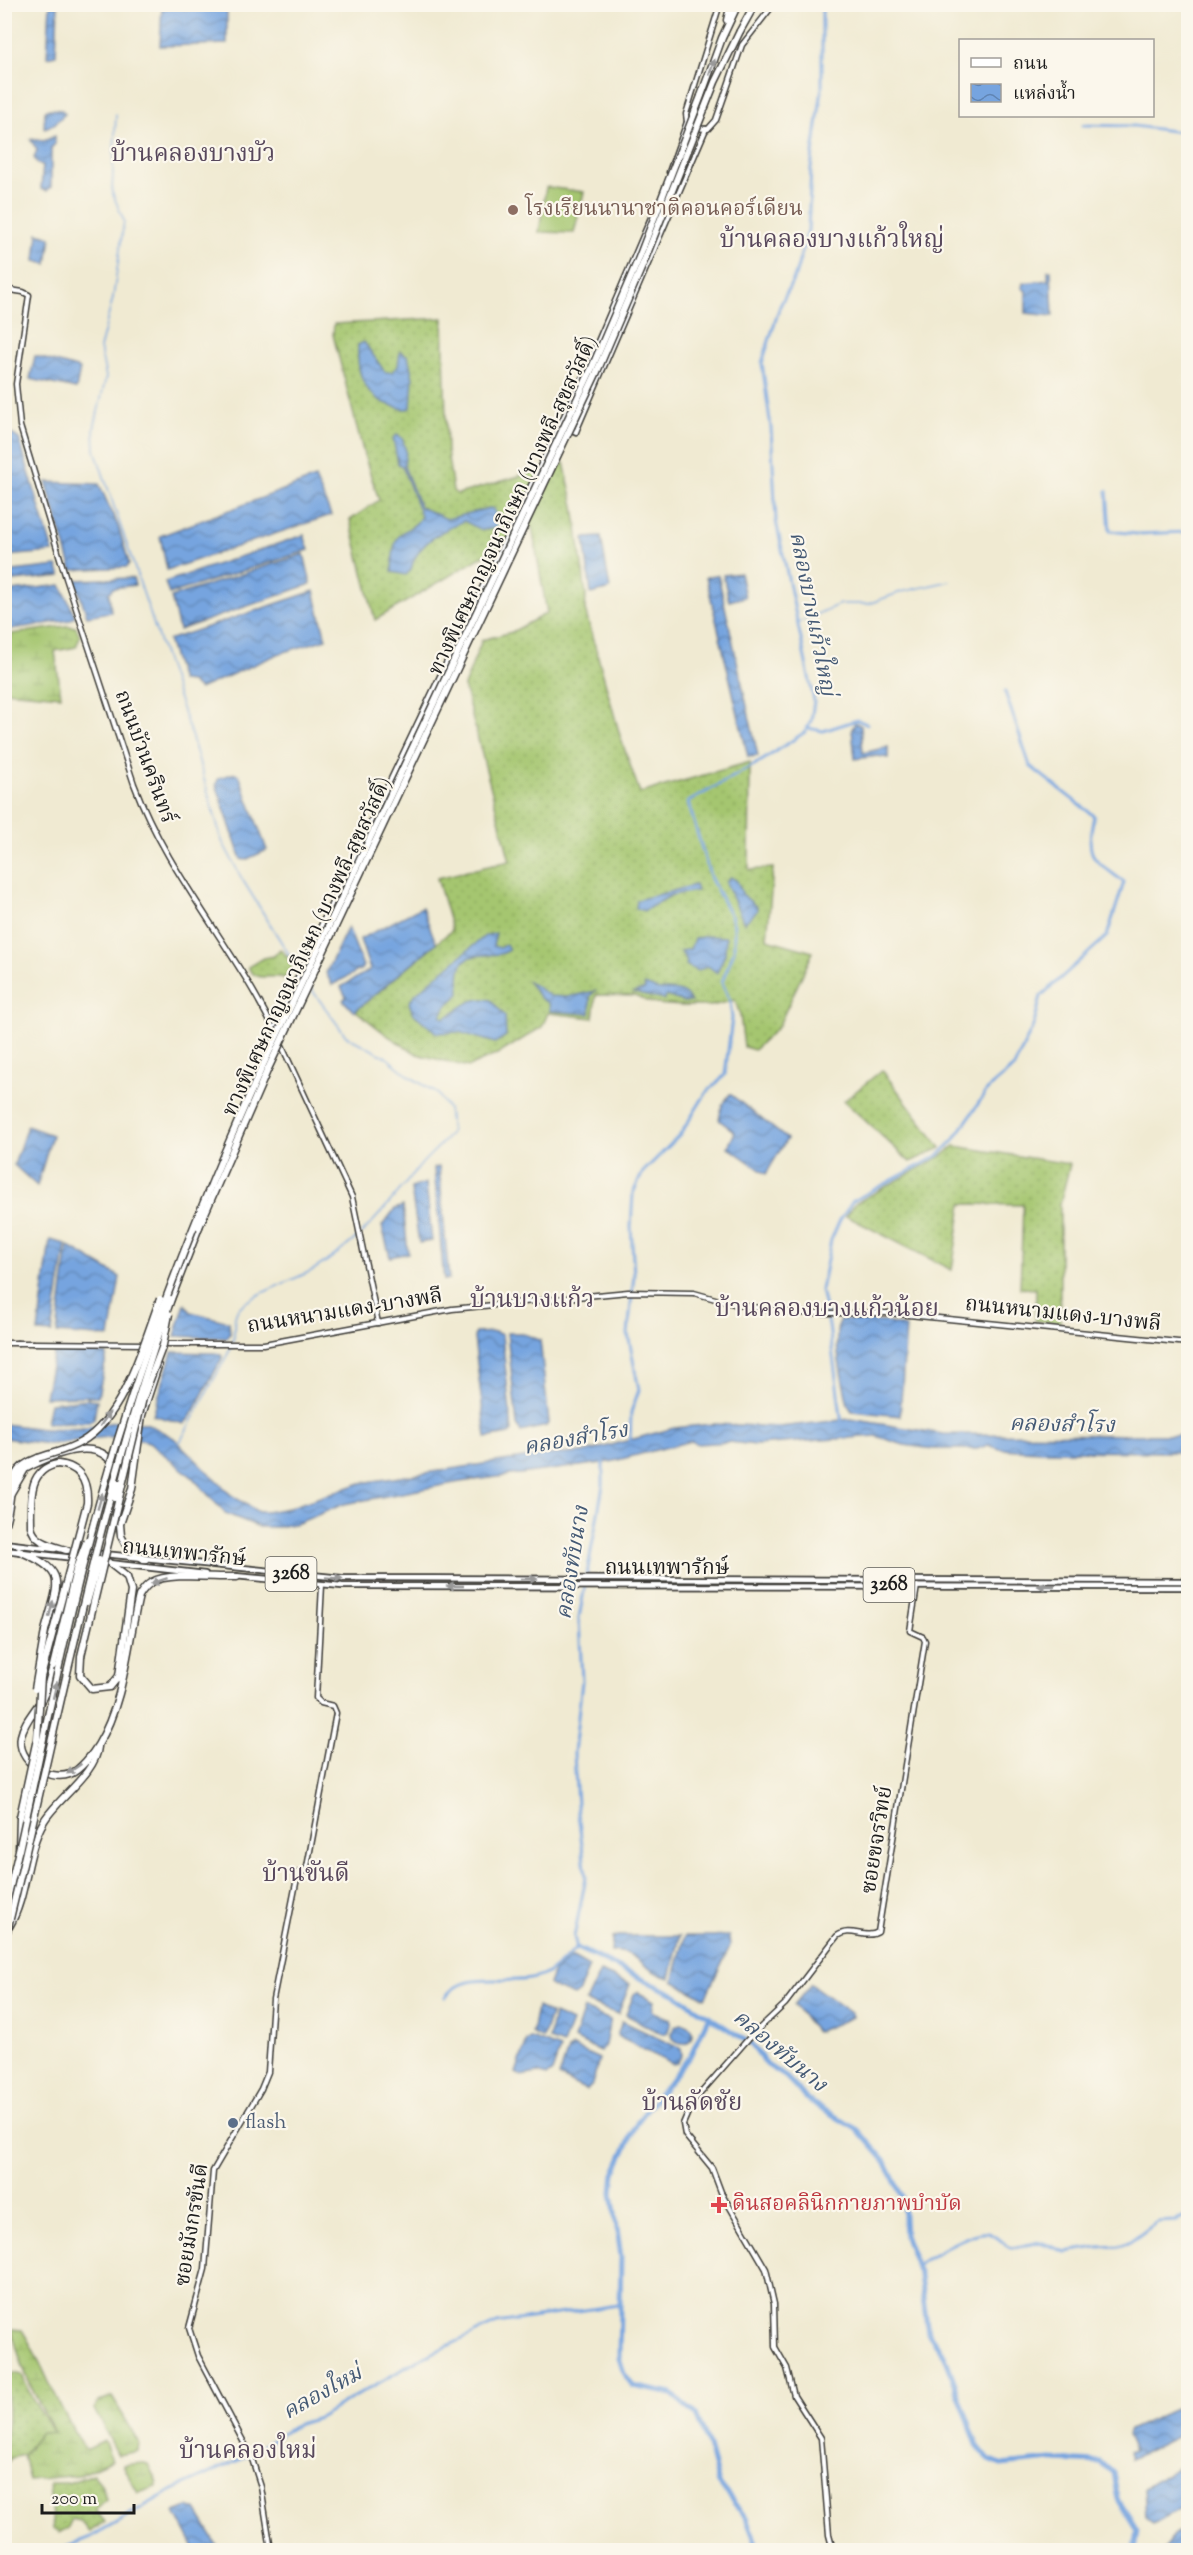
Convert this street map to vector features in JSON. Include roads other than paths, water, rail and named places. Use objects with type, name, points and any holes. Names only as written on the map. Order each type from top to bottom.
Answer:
[{"type":"highway","name":"ทางพิเศษกาญจนาภิเษก (บางพลี-สุขสวัสดิ์)","points":[[723,35],[731,4]]},
{"type":"highway","name":"ทางพิเศษกาญจนาภิเษก (บางพลี-สุขสวัสดิ์)","points":[[4,1914],[92,1528],[136,1381],[179,1261],[219,1162],[262,1067],[595,360],[662,200],[723,35],[738,4]]},
{"type":"highway","name":"ทางพิเศษกาญจนาภิเษก (บางพลี-สุขสวัสดิ์)","points":[[4,1943],[94,1555],[124,1442],[171,1299],[209,1203],[267,1071],[596,374],[643,264],[708,99],[755,4]]},
{"type":"highway","points":[[4,1526],[9,1514],[14,1476],[18,1467],[81,1443],[100,1427],[130,1379],[164,1291],[179,1261]]},
{"type":"highway","points":[[145,1560],[132,1552],[123,1541],[120,1524],[132,1489],[138,1436],[163,1345],[171,1299]]},
{"type":"highway","points":[[108,1562],[127,1577],[131,1591],[119,1676],[110,1687],[92,1689],[80,1675],[81,1656],[143,1398],[163,1345]]},
{"type":"highway","points":[[11,1494],[25,1469],[59,1455],[88,1448],[100,1451],[110,1458],[115,1466],[118,1483],[71,1656]]},
{"type":"highway","points":[[20,1817],[37,1739],[41,1677],[87,1503],[87,1487],[80,1473],[73,1468],[58,1464],[43,1469],[35,1479],[31,1531],[45,1543],[66,1550]]},
{"type":"highway","points":[[92,1528],[77,1566],[44,1696],[26,1724],[21,1737],[25,1757],[37,1770],[60,1776],[73,1773],[99,1744]]},
{"type":"highway","points":[[19,1551],[41,1560],[53,1570],[56,1587],[38,1663],[35,1740],[21,1795],[19,1850]]},
{"type":"highway","points":[[8,1930],[20,1899],[39,1831],[60,1799],[91,1766],[98,1753],[99,1744],[122,1685],[137,1603],[146,1586],[168,1578],[237,1577]]},
{"type":"main road","name":"ถนนเทพารักษ์","points":[[4,1543],[145,1560],[330,1578],[1188,1581]]},
{"type":"main road","name":"ถนนเทพารักษ์","points":[[4,1550],[322,1585],[1188,1587]]},
{"type":"main road","points":[[1007,1579],[1007,1586]]},
{"type":"street","points":[[274,1030],[559,425],[657,204],[687,122],[695,81],[720,4]]},
{"type":"street","points":[[559,425],[576,432],[706,129],[716,120],[723,104],[735,60],[742,45],[774,4]]},
{"type":"street","points":[[687,122],[692,128],[706,129]]},
{"type":"street","name":"ถนนบัวนครินทร์","points":[[4,289],[23,292],[29,296],[16,384],[20,426],[60,561],[134,784],[159,842],[258,999],[338,1163],[352,1197],[362,1235],[378,1323]]},
{"type":"street","name":"ถนนหนามแดง-บางพลี","points":[[4,1343],[238,1345],[278,1342],[468,1307],[628,1292],[694,1293],[737,1305],[801,1313],[889,1313],[1188,1343]]},
{"type":"street","points":[[413,1579],[413,1586]]},
{"type":"street","name":"ซอยมังกรขันดี","points":[[272,2550],[261,2487],[250,2454],[196,2351],[189,2328],[205,2269],[213,2171],[266,2080],[273,1999],[298,1873],[304,1872],[307,1867],[336,1713],[333,1706],[321,1703],[316,1698],[322,1585]]},
{"type":"street","name":"ซอยขจรวิทย์","points":[[833,2550],[829,2535],[821,2438],[794,2396],[787,2368],[776,2347],[772,2293],[766,2269],[721,2193],[712,2168],[690,2142],[683,2128],[686,2112],[691,2105],[747,2040],[785,2004],[837,1936],[848,1931],[872,1935],[878,1932],[925,1641],[923,1637],[910,1631],[917,1585]]},
{"type":"water","points":[[50,5],[58,5],[56,55],[47,57]]},
{"type":"water","points":[[162,5],[227,8],[227,44],[160,46]]},
{"type":"water","points":[[62,110],[65,114],[53,125],[44,128],[45,111]]},
{"type":"water","points":[[55,136],[55,144],[51,148],[51,187],[47,191],[41,189],[43,165],[38,164],[34,158],[37,150],[30,139],[44,141]]},
{"type":"water","points":[[38,233],[51,237],[47,264],[35,261]]},
{"type":"water","points":[[1048,270],[1051,270],[1053,316],[1026,313],[1026,291],[1022,288],[1023,283],[1048,280]]},
{"type":"water","points":[[364,342],[385,372],[392,372],[398,366],[400,351],[408,356],[413,378],[411,408],[404,409],[386,404],[371,393],[365,385],[361,377],[358,357],[358,345]]},
{"type":"water","points":[[35,356],[80,369],[76,389],[30,379]]},
{"type":"water","points":[[5,429],[19,439],[53,552],[5,556]]},
{"type":"water","points":[[397,435],[402,438],[406,451],[404,466],[420,507],[447,519],[489,508],[494,509],[497,526],[484,530],[464,521],[447,529],[424,546],[406,575],[392,572],[394,547],[397,538],[414,525],[421,516],[402,466],[398,464],[393,438]]},
{"type":"water","points":[[315,478],[331,515],[167,570],[160,536]]},
{"type":"water","points":[[46,482],[99,484],[118,526],[129,563],[127,567],[72,570]]},
{"type":"water","points":[[304,535],[309,550],[169,594],[165,582]]},
{"type":"water","points":[[601,537],[610,589],[591,594],[584,538]]},
{"type":"water","points":[[304,554],[311,584],[179,630],[171,597]]},
{"type":"water","points":[[57,566],[61,576],[5,582],[5,572]]},
{"type":"water","points":[[740,573],[745,597],[729,601],[723,575]]},
{"type":"water","points":[[718,575],[758,756],[748,757],[706,577]]},
{"type":"water","points":[[133,578],[135,585],[113,588],[109,593],[111,612],[87,616],[75,580]]},
{"type":"water","points":[[61,585],[75,616],[70,620],[5,630],[5,592]]},
{"type":"water","points":[[314,591],[326,639],[278,654],[199,689],[191,682],[181,681],[168,640]]},
{"type":"water","points":[[855,723],[861,726],[863,753],[888,747],[888,758],[878,756],[855,759],[852,729]]},
{"type":"water","points":[[235,773],[239,775],[267,850],[245,860],[241,859],[216,784],[219,778]]},
{"type":"water","points":[[731,877],[737,881],[743,895],[757,907],[757,911],[744,923],[726,882]]},
{"type":"water","points":[[695,885],[697,891],[672,895],[644,911],[636,908],[637,900]]},
{"type":"water","points":[[422,907],[436,943],[354,1012],[343,1000],[346,997],[341,987],[370,970],[360,939]]},
{"type":"water","points":[[348,927],[363,966],[362,969],[332,985],[326,973]]},
{"type":"water","points":[[496,933],[493,946],[500,948],[506,944],[509,950],[504,953],[468,958],[459,973],[460,994],[445,1007],[441,1016],[444,1018],[465,1004],[477,1000],[491,1000],[505,1016],[506,1036],[495,1043],[459,1032],[437,1033],[413,1013],[409,1003],[414,995],[485,936]]},
{"type":"water","points":[[706,936],[726,937],[725,954],[717,973],[708,966],[697,971],[686,965],[687,961],[680,951],[690,949],[694,939]]},
{"type":"water","points":[[527,980],[550,996],[567,997],[595,991],[590,996],[590,1014],[550,1011],[549,1004],[540,998]]},
{"type":"water","points":[[644,985],[659,990],[681,992],[691,1002],[683,1002],[667,996],[664,1000],[634,993],[645,989]]},
{"type":"water","points":[[730,1094],[787,1139],[766,1174],[728,1147],[735,1132],[719,1120],[722,1105]]},
{"type":"water","points":[[27,1126],[52,1135],[37,1186],[14,1165]]},
{"type":"water","points":[[439,1167],[449,1279],[444,1280],[434,1168]]},
{"type":"water","points":[[426,1183],[432,1241],[419,1243],[411,1188]]},
{"type":"water","points":[[403,1206],[408,1253],[390,1257],[382,1226],[395,1209]]},
{"type":"water","points":[[50,1240],[66,1244],[52,1333],[38,1332]]},
{"type":"water","points":[[68,1246],[120,1277],[110,1337],[57,1333]]},
{"type":"water","points":[[185,1304],[191,1312],[229,1322],[230,1334],[227,1338],[175,1336]]},
{"type":"water","points":[[840,1320],[886,1322],[906,1327],[900,1416],[852,1411],[848,1405],[838,1349]]},
{"type":"water","points":[[495,1332],[502,1335],[512,1431],[509,1434],[486,1438],[474,1338],[475,1333]]},
{"type":"water","points":[[507,1333],[521,1333],[540,1340],[549,1422],[546,1426],[521,1432],[517,1425]]},
{"type":"water","points":[[54,1351],[107,1354],[98,1396],[45,1397]]},
{"type":"water","points":[[172,1352],[214,1353],[221,1354],[222,1358],[184,1424],[153,1415]]},
{"type":"water","points":[[97,1400],[94,1419],[89,1422],[46,1423],[50,1403]]},
{"type":"water","points":[[850,1419],[943,1434],[1188,1435],[1188,1452],[1041,1451],[1000,1449],[988,1445],[977,1449],[934,1449],[904,1445],[876,1436],[756,1445],[729,1442],[698,1444],[691,1441],[610,1462],[460,1482],[344,1504],[298,1523],[277,1527],[259,1527],[225,1513],[192,1477],[149,1442],[131,1437],[107,1437],[49,1444],[5,1438],[4,1424],[44,1429],[81,1428],[115,1422],[146,1423],[174,1438],[231,1495],[258,1512],[266,1512],[288,1508],[361,1483],[542,1455],[582,1453],[674,1428],[713,1424],[780,1427]]},
{"type":"water","points":[[617,1936],[680,1936],[670,1978],[654,1972],[626,1953],[611,1952],[612,1938]]},
{"type":"water","points":[[685,1936],[729,1936],[730,1946],[705,1998],[673,1981]]},
{"type":"water","points":[[571,1957],[589,1967],[578,1993],[574,1996],[549,1984],[554,1971]]},
{"type":"water","points":[[600,1972],[630,1984],[618,2014],[586,2002]]},
{"type":"water","points":[[811,1984],[852,2014],[852,2017],[816,2032],[794,2005]]},
{"type":"water","points":[[637,1992],[654,2001],[652,2011],[670,2019],[671,2023],[667,2033],[662,2034],[626,2015],[634,1994]]},
{"type":"water","points":[[537,2007],[551,2014],[543,2039],[532,2033]]},
{"type":"water","points":[[584,2009],[610,2020],[605,2045],[601,2051],[574,2039]]},
{"type":"water","points":[[554,2014],[572,2022],[563,2045],[549,2040]]},
{"type":"water","points":[[622,2021],[681,2049],[682,2055],[677,2063],[672,2064],[617,2036]]},
{"type":"water","points":[[682,2024],[689,2027],[692,2034],[689,2041],[682,2044],[675,2041],[672,2034],[675,2027]]},
{"type":"water","points":[[531,2038],[560,2049],[552,2072],[547,2076],[538,2073],[521,2076],[516,2073],[527,2041]]},
{"type":"water","points":[[573,2047],[599,2059],[592,2085],[587,2090],[559,2077],[568,2050]]},
{"type":"water","points":[[1188,2403],[1188,2431],[1131,2459],[1129,2453],[1134,2451],[1127,2435],[1129,2430]]},
{"type":"water","points":[[1176,2468],[1188,2487],[1188,2504],[1153,2524],[1146,2516],[1144,2488]]},
{"type":"water","points":[[188,2507],[196,2510],[220,2550],[195,2550],[175,2512]]},
{"type":"water","points":[[1188,2526],[1188,2550],[1163,2550],[1174,2536]]},
{"type":"waterway","name":"คลองบางแก้วใหญ่","points":[[630,1443],[631,1412],[639,1390],[628,1334],[634,1275],[631,1227],[633,1193],[643,1172],[680,1135],[706,1093],[725,1075],[732,1018],[730,1001],[722,982],[734,951],[734,926],[711,879],[688,802],[763,760],[805,732],[811,721],[814,701],[776,521],[771,428],[762,363],[780,306],[795,276],[808,230],[811,168],[822,89],[822,4]]},
{"type":"waterway","points":[[116,114],[112,192],[124,221],[113,298],[100,348],[106,377],[94,429],[95,450],[193,741],[222,841],[242,879],[303,977]]},
{"type":"waterway","points":[[1083,125],[1134,126],[1188,133]]},
{"type":"waterway","points":[[1107,491],[1110,531],[1137,534],[1188,532]]},
{"type":"waterway","points":[[797,623],[840,604],[868,604],[901,592],[950,581]]},
{"type":"waterway","points":[[842,1424],[829,1326],[821,1290],[831,1240],[840,1220],[853,1201],[939,1155],[954,1140],[988,1089],[1014,1067],[1034,1024],[1041,996],[1107,936],[1124,882],[1104,867],[1093,855],[1090,841],[1094,816],[1030,766],[1005,692]]},
{"type":"waterway","points":[[808,728],[823,731],[857,720],[867,724]]},
{"type":"waterway","points":[[233,1342],[235,1319],[240,1307],[263,1293],[313,1270],[346,1247],[372,1223],[451,1132],[448,1109],[438,1094],[409,1076],[386,1057],[346,1036],[309,986]]},
{"type":"waterway","points":[[180,1442],[232,1346]]},
{"type":"waterway","name":"คลองทับนาง","points":[[445,1997],[454,1988],[466,1983],[532,1979],[544,1975],[577,1948],[574,1937],[586,1877],[577,1805],[574,1753],[582,1681],[579,1618],[603,1485],[603,1459]]},
{"type":"waterway","name":"คลองทับนาง","points":[[577,1948],[676,1995],[751,2044],[767,2065],[786,2077],[808,2100],[858,2130],[885,2161],[903,2199],[905,2237],[920,2276],[928,2333],[945,2356],[977,2445],[989,2460],[1001,2465],[1052,2460],[1101,2462],[1113,2473],[1118,2499],[1137,2530],[1134,2550]]},
{"type":"waterway","points":[[709,2016],[690,2056],[638,2121],[614,2174],[612,2192],[621,2257],[619,2358],[624,2374],[633,2386],[672,2394],[696,2415],[708,2443],[719,2484],[746,2518],[759,2550]]},
{"type":"waterway","points":[[916,2266],[951,2245],[981,2233],[992,2234],[1012,2248],[1040,2242],[1066,2252],[1119,2246],[1129,2243],[1157,2222],[1176,2221],[1188,2216]]},
{"type":"waterway","name":"คลองใหม่","points":[[57,2550],[90,2537],[169,2492],[241,2459],[298,2424],[318,2418],[422,2358],[497,2323],[618,2305]]},
{"type":"place","name":"โรงเรียนนานาชาติคอนคอร์เดียน","points":[[513,210]]},
{"type":"place","name":"flash","points":[[233,2123]]},
{"type":"place","name":"ดินสอคลินิกกายภาพบำบัด","points":[[719,2205]]},
{"type":"district","name":"บ้านคลองบางบัว","points":[[193,155]]},
{"type":"district","name":"บ้านคลองบางแก้วใหญ่","points":[[832,241]]},
{"type":"district","name":"บ้านบางแก้ว","points":[[532,1301]]},
{"type":"district","name":"บ้านคลองบางแก้วน้อย","points":[[827,1310]]},
{"type":"district","name":"บ้านขันดี","points":[[306,1875]]},
{"type":"district","name":"บ้านลัดชัย","points":[[692,2104]]},
{"type":"district","name":"บ้านคลองใหม่","points":[[248,2452]]},
{"type":"water label","name":"คลองสำโรง","points":[[1062,1426]]},
{"type":"water label","name":"คลองสำโรง","points":[[576,1440]]}]
